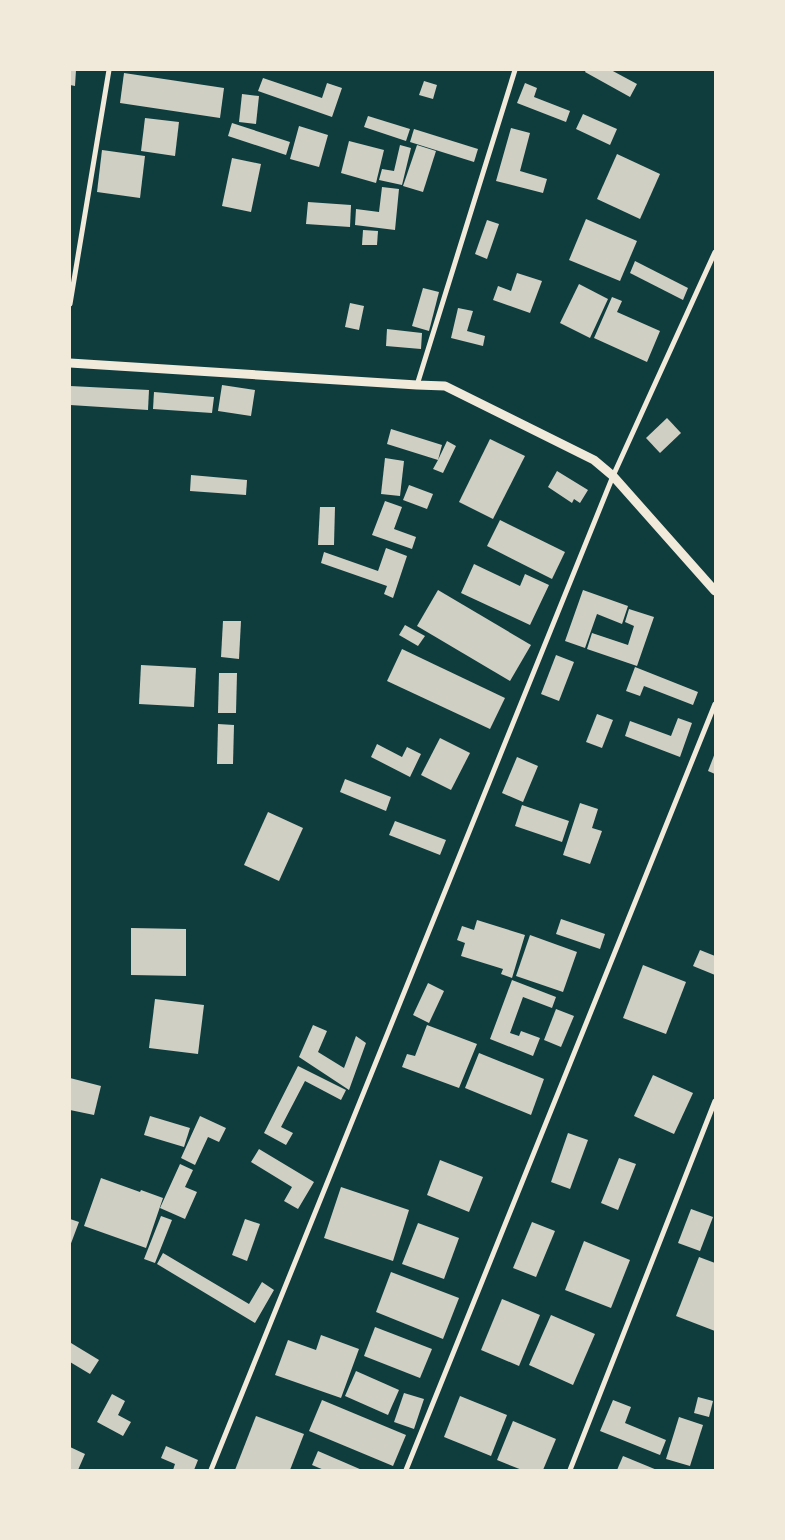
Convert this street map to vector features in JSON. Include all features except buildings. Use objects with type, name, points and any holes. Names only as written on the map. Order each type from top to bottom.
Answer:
[{"type":"street","points":[[70,304],[109,70]]},
{"type":"street","points":[[417,385],[515,70]]},
{"type":"street","points":[[211,1470],[613,476],[715,252]]},
{"type":"street","points":[[70,362],[445,386],[594,460],[613,476],[715,591]]},
{"type":"street","points":[[406,1470],[715,704]]},
{"type":"street","points":[[570,1470],[715,1100]]}]
